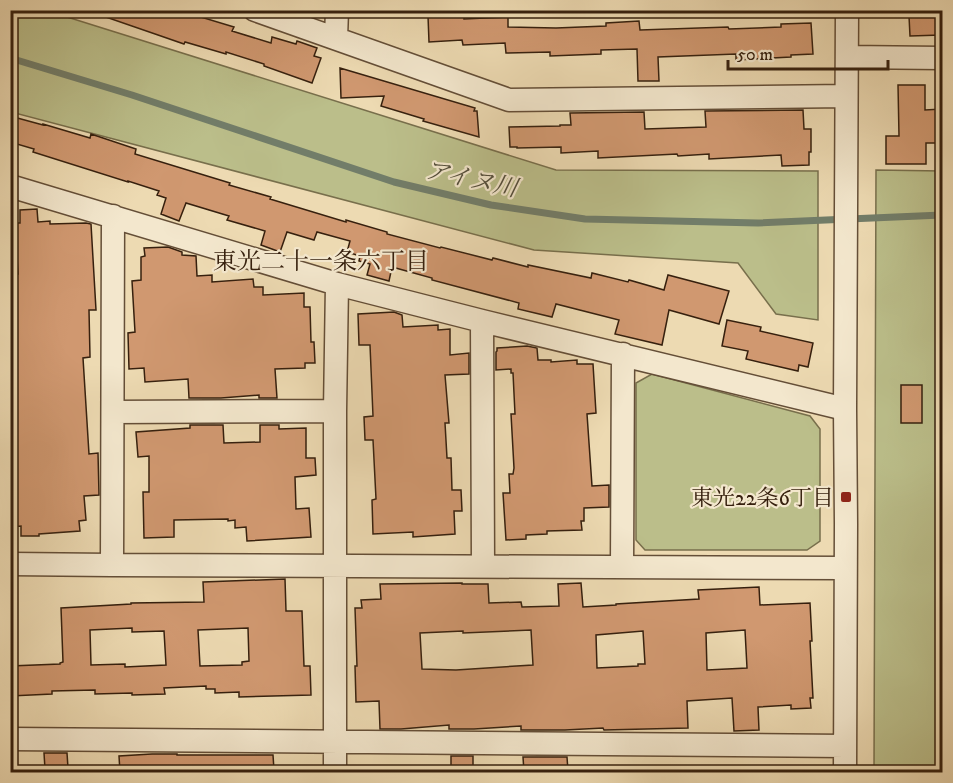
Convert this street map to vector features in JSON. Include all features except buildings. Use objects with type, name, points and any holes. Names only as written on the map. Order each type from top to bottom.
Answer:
[{"type":"street","points":[[255,10],[509,99],[846,96]]},
{"type":"street","points":[[336,38],[337,10]]},
{"type":"street","points":[[845,772],[847,10]]},
{"type":"street","points":[[847,57],[942,58]]},
{"type":"street","points":[[10,186],[337,284],[845,410]]},
{"type":"street","points":[[112,566],[113,216]]},
{"type":"street","points":[[334,772],[337,284]]},
{"type":"street","points":[[482,321],[483,566]]},
{"type":"street","points":[[622,567],[623,354]]},
{"type":"street","points":[[113,412],[335,411]]},
{"type":"street","points":[[10,564],[845,567]]},
{"type":"street","points":[[10,739],[845,746]]},
{"type":"green space","points":[[10,11],[48,11],[556,170],[818,171],[818,320],[776,314],[738,263],[534,250],[11,112]]},
{"type":"green space","points":[[876,170],[942,171],[942,772],[874,772]]},
{"type":"green space","points":[[652,374],[810,416],[820,429],[820,541],[807,550],[645,550],[636,540],[636,383]]},
{"type":"waterway","name":"アイヌ川","points":[[10,58],[132,95],[394,182],[491,205],[585,219],[758,223],[942,215]]},
{"type":"place","name":"東光22条6丁目","points":[[846,497]]},
{"type":"district","name":"東光二十一条六丁目","points":[[321,261]]}]
